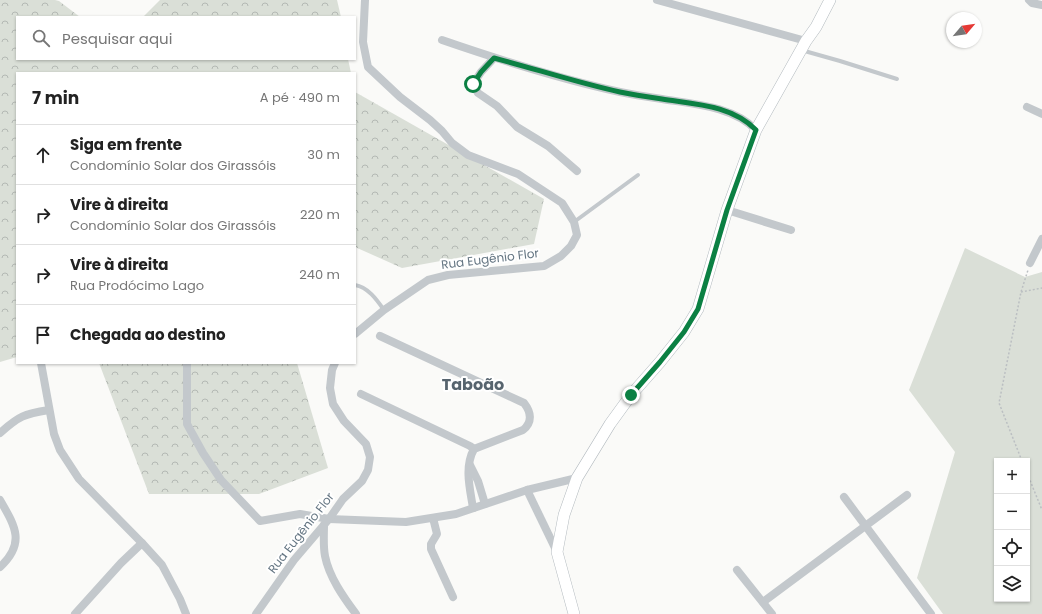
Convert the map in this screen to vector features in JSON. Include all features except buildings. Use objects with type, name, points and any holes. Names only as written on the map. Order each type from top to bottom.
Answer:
[{"type":"main road","points":[[574,614],[557,552],[564,515],[577,478],[610,424],[631,395],[684,332],[698,309],[727,210],[756,130],[830,0]]},
{"type":"street","points":[[365,0],[363,42],[368,67],[400,96],[430,120],[452,143],[468,155],[518,174],[533,183],[562,204],[574,222]]},
{"type":"street","points":[[657,0],[804,46]]},
{"type":"street","points":[[1029,0],[1032,3],[1042,5]]},
{"type":"street","points":[[442,40],[494,58],[620,92],[663,100],[688,102],[717,108],[752,126],[756,130]]},
{"type":"street","points":[[494,58],[481,72],[473,84],[478,93],[497,106],[517,127],[532,138],[548,146],[577,171]]},
{"type":"street","points":[[1027,107],[1042,114]]},
{"type":"street","points":[[727,210],[791,230]]},
{"type":"street","name":"Rua Eugênio Flor","points":[[356,333],[384,310],[428,280],[448,274],[544,266],[561,256],[572,246],[577,235],[574,222]]},
{"type":"street","points":[[1030,263],[1042,239]]},
{"type":"street","points":[[380,336],[524,402],[529,409],[530,417],[528,426],[523,430],[474,449],[470,457],[468,476],[473,508]]},
{"type":"street","points":[[40,364],[54,434],[68,465],[79,479],[162,565],[180,599],[186,614]]},
{"type":"street","points":[[187,364],[187,424],[203,453],[221,480],[260,521],[300,514],[327,522],[406,522],[456,514],[527,490],[577,478]]},
{"type":"street","name":"Rua Eugênio Flor","points":[[256,614],[279,581],[327,522],[343,499],[362,481],[368,470],[370,457],[366,444],[344,421],[333,404],[330,388],[332,370],[335,364]]},
{"type":"street","points":[[361,394],[474,449]]},
{"type":"street","points":[[0,433],[16,420],[30,413],[50,410]]},
{"type":"street","points":[[470,465],[478,481],[485,504]]},
{"type":"street","points":[[470,484],[478,481]]},
{"type":"street","points":[[527,490],[557,552]]},
{"type":"street","points":[[763,602],[866,527],[906,495]]},
{"type":"street","points":[[844,497],[931,614]]},
{"type":"street","points":[[0,500],[13,523],[16,533],[15,543],[9,559],[0,568]]},
{"type":"street","points":[[433,518],[438,534],[431,544],[431,549],[453,597]]},
{"type":"street","points":[[327,522],[325,556],[333,578],[345,600],[356,614]]},
{"type":"street","points":[[75,614],[121,563],[142,543]]},
{"type":"street","points":[[737,570],[772,614]]},
{"type":"lane","points":[[804,46],[897,79]]},
{"type":"lane","points":[[574,222],[638,175]]},
{"type":"lane","points":[[356,285],[359,285],[374,296],[384,310]]},
{"type":"path","points":[[1021,458],[999,403],[1021,292],[1030,263]]},
{"type":"path","points":[[1021,292],[1042,288]]},
{"type":"path","points":[[1030,480],[1042,510]]},
{"type":"green space","points":[[0,0],[55,0],[59,1],[79,16],[16,16],[16,60],[348,60],[351,72],[16,72],[16,357],[0,362]]},
{"type":"green space","points":[[160,0],[337,0],[341,16],[144,16]]},
{"type":"green space","points":[[356,93],[544,199],[534,244],[402,268],[356,247]]},
{"type":"green space","points":[[965,248],[1025,277],[1042,272],[1042,614],[943,614],[917,578],[955,452],[909,390]]},
{"type":"green space","points":[[99,364],[297,364],[328,468],[259,494],[149,494]]},
{"type":"district","name":"Taboão","points":[[473,384]]},
{"type":"route","points":[[473,84],[481,72],[494,58],[620,92],[663,100],[688,102],[717,108],[752,126],[756,130],[727,210],[698,309],[684,332],[631,395]]}]
